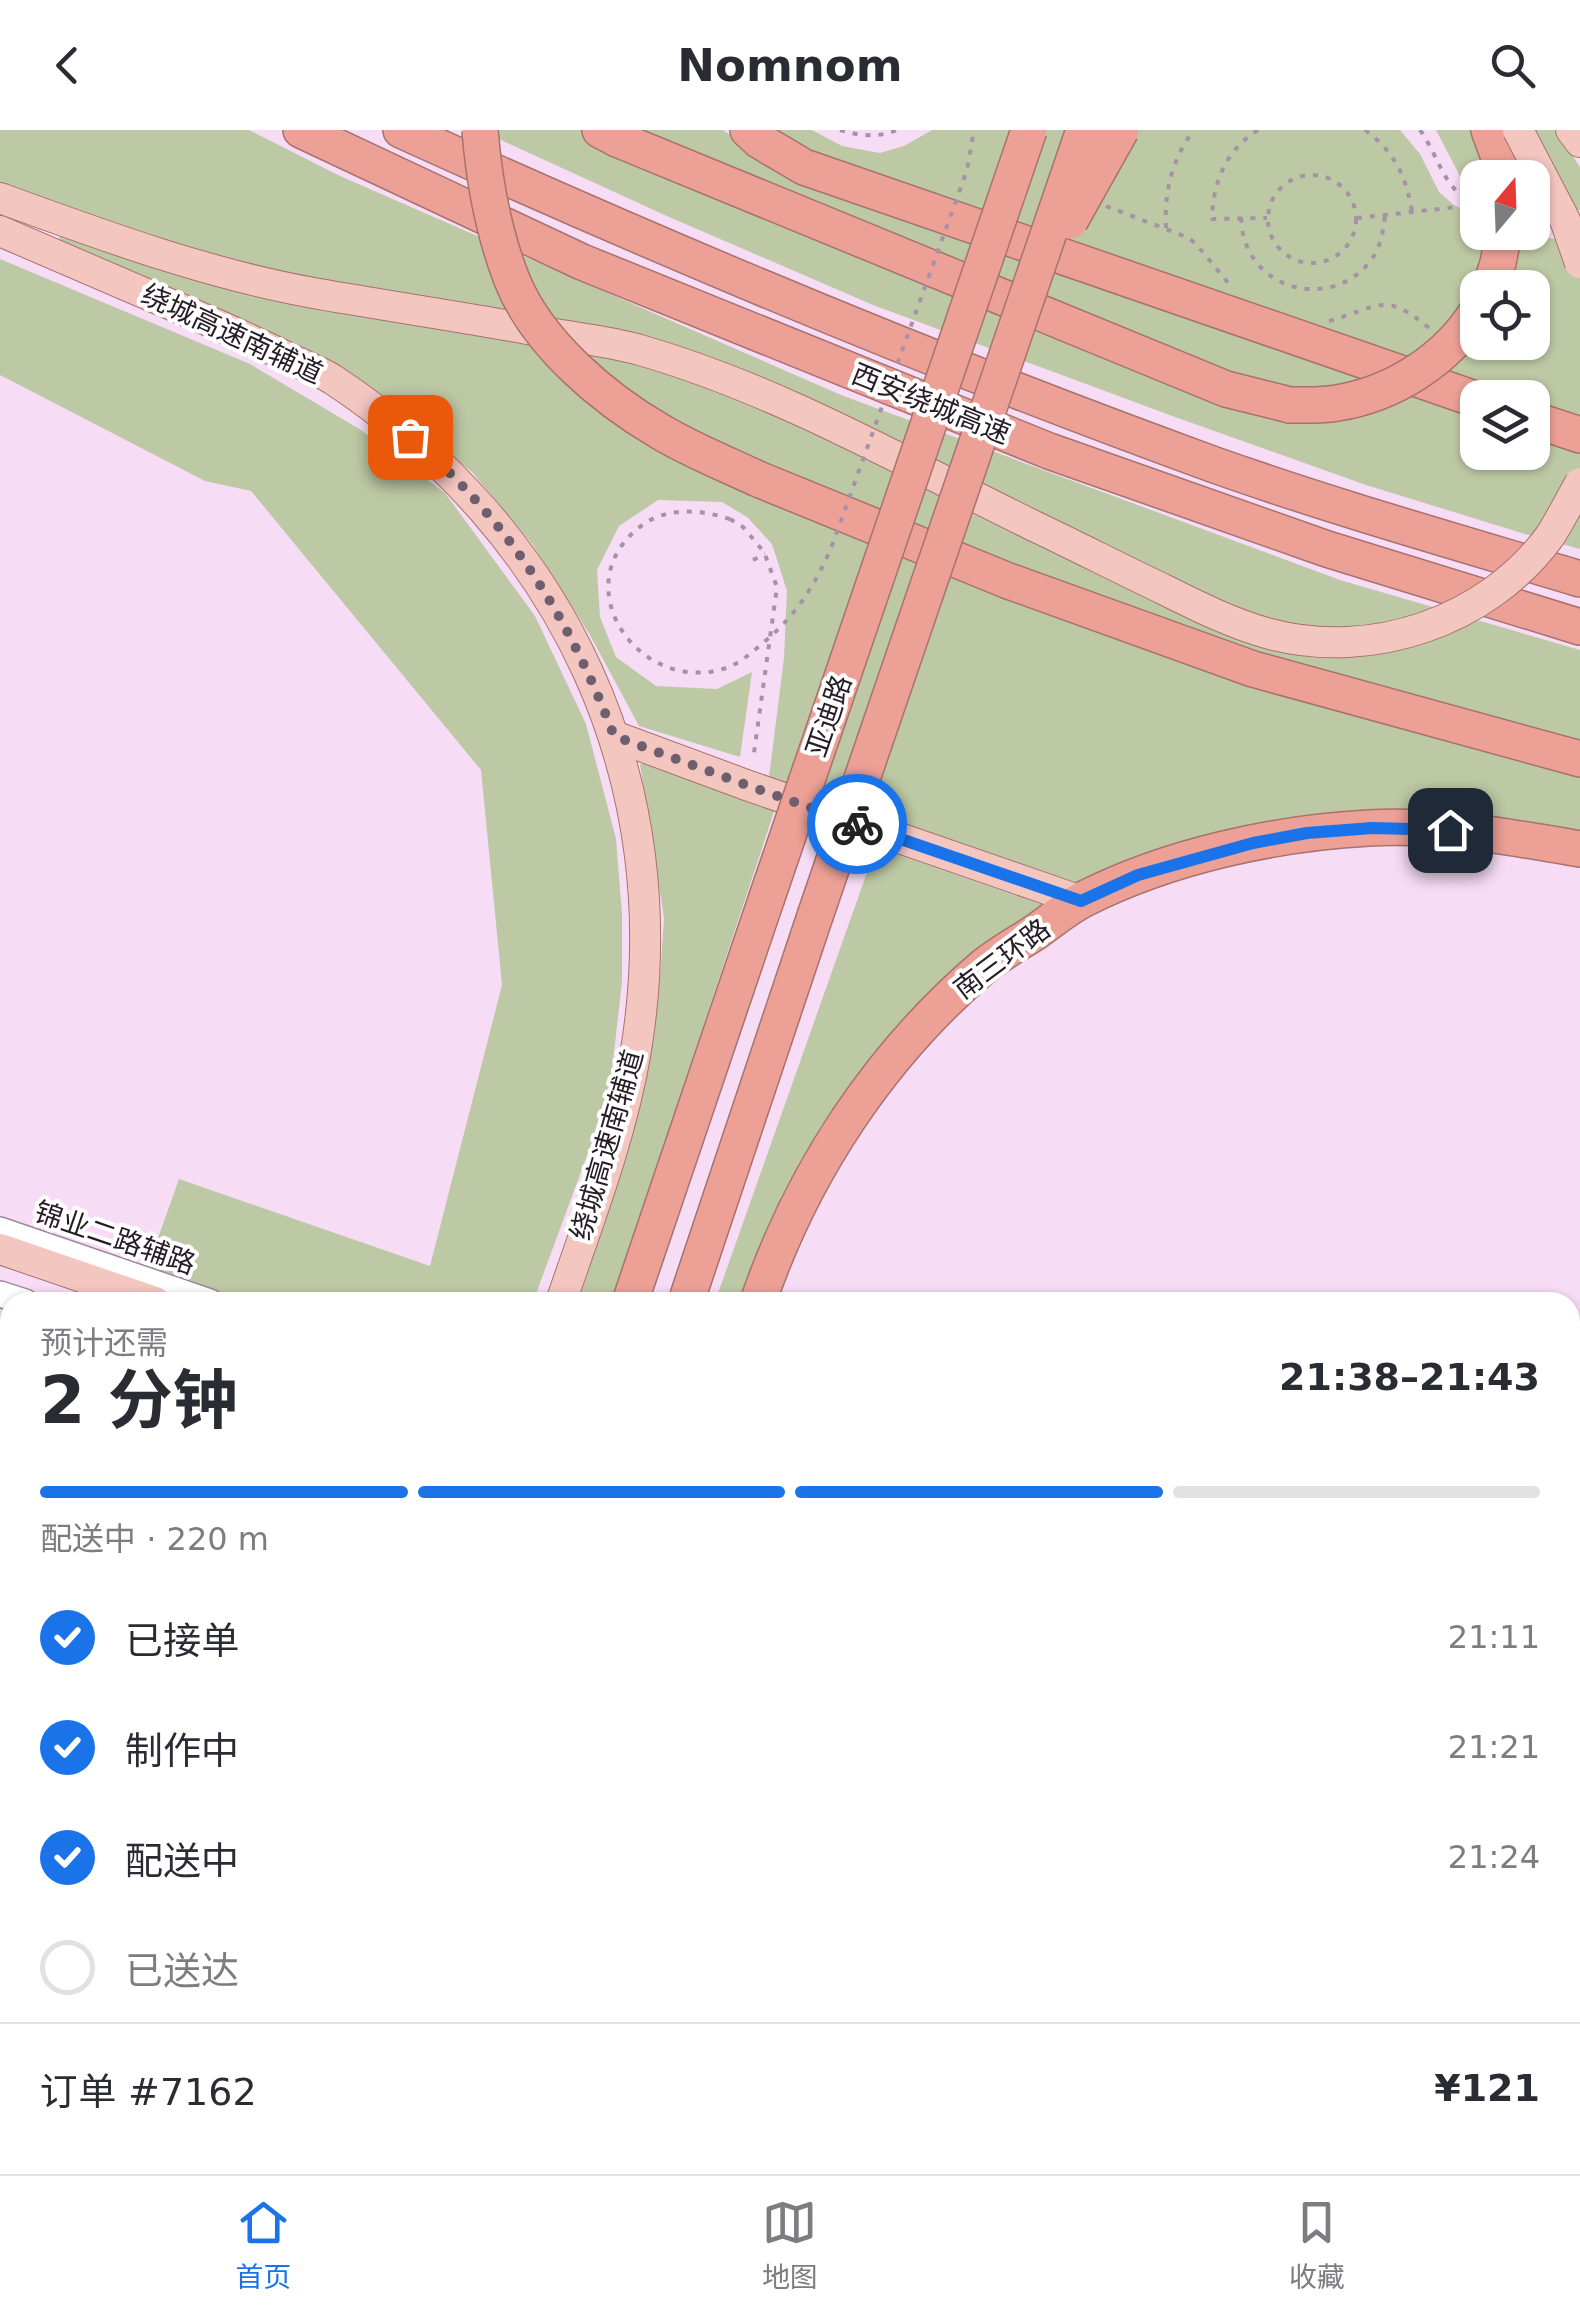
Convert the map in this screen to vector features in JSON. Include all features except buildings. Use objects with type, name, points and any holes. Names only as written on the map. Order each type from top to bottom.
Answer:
[{"type":"highway","name":"西安绕城高速","points":[[302,130],[582,262],[1031,444],[1327,549],[1580,627]]},
{"type":"highway","name":"西安绕城高速","points":[[402,130],[602,221],[941,361],[1213,464],[1345,509],[1580,579]]},
{"type":"highway","points":[[480,130],[486,181],[500,242],[513,283],[532,316],[576,371],[662,434],[758,479],[1006,580],[1253,669],[1580,759]]},
{"type":"highway","points":[[600,130],[1226,389],[1290,406],[1335,404],[1368,396],[1429,365],[1460,332]]},
{"type":"highway","points":[[748,130],[804,166],[1460,394]]},
{"type":"highway","name":"亚迪路","points":[[633,1292],[1029,130]]},
{"type":"highway","name":"亚迪路","points":[[689,1292],[1084,130]]},
{"type":"highway","points":[[1023,304],[1121,130]]},
{"type":"highway","points":[[1490,130],[1500,160]]},
{"type":"highway","points":[[1550,425],[1580,434]]},
{"type":"highway","name":"南三环路","points":[[762,1292],[784,1236],[833,1140],[905,1044],[986,965],[1081,901],[1138,875],[1202,856],[1307,833],[1372,828],[1450,830],[1580,849]]},
{"type":"main road","points":[[1518,130],[1565,220],[1580,263]]},
{"type":"main road","points":[[1572,130],[1580,142]]},
{"type":"main road","points":[[0,198],[198,265],[315,293],[636,348],[699,368],[773,397],[1226,620],[1309,641],[1390,638],[1428,627],[1472,606],[1515,574],[1549,537],[1580,483]]},
{"type":"main road","name":"绕城高速南辅道","points":[[0,231],[328,377],[387,418],[480,506],[532,572],[570,633],[614,736],[632,806],[646,917],[642,1006],[624,1106],[563,1292]]},
{"type":"main road","points":[[614,736],[1081,901]]},
{"type":"main road","points":[[0,1250],[124,1292]]},
{"type":"main road","points":[[0,1271],[62,1292]]},
{"type":"street","name":"锦业二路辅路","points":[[0,1230],[181,1292]]},
{"type":"path","points":[[845,131],[875,136],[897,130]]},
{"type":"path","points":[[749,786],[777,596],[766,554],[742,527],[730,520],[688,510],[653,518],[626,539],[618,552],[609,592],[622,632],[640,653],[670,670],[689,673],[725,669],[738,663],[783,627],[824,565],[966,170],[974,130]]},
{"type":"path","points":[[1166,228],[1172,175],[1194,130]]},
{"type":"path","points":[[1258,130],[1228,158],[1212,203],[1212,218],[1268,218]]},
{"type":"path","points":[[1365,130],[1399,167],[1412,212]]},
{"type":"path","points":[[1420,130],[1449,184],[1460,196]]},
{"type":"path","points":[[1304,175],[1334,180],[1354,203],[1357,218],[1349,244],[1326,262],[1298,262],[1276,245],[1269,232],[1270,203],[1290,180],[1304,175]]},
{"type":"path","points":[[1098,203],[1181,234],[1197,245],[1236,293]]},
{"type":"path","points":[[1357,218],[1460,207]]},
{"type":"path","points":[[1241,218],[1244,241],[1255,261],[1271,277],[1292,287],[1314,291],[1337,287],[1357,276],[1373,259],[1382,238],[1385,216]]},
{"type":"path","points":[[1321,321],[1365,307],[1389,305],[1404,309],[1432,331]]},
{"type":"path","points":[[754,560],[766,554]]},
{"type":"green space","points":[[0,130],[249,130],[340,176],[841,395],[1340,580],[1580,650],[1580,836],[1450,817],[1080,890],[768,785],[784,658],[787,591],[772,544],[747,517],[722,502],[658,500],[619,526],[597,570],[600,617],[616,657],[656,686],[717,689],[752,672],[740,757],[639,726],[590,635],[533,545],[472,472],[349,375],[249,323],[59,241],[62,215],[0,187]]},
{"type":"green space","points":[[479,130],[723,130],[789,176],[1460,409],[1460,470],[1550,470],[1550,440],[1580,450],[1580,549],[1366,485],[1175,417],[873,305]]},
{"type":"green space","points":[[762,130],[812,130],[842,146],[880,153],[904,146],[932,130],[1400,130],[1420,154],[1439,192],[1460,208],[1460,250],[1550,250],[1550,238],[1580,237],[1580,423],[1550,413],[1550,380],[1460,383],[899,192]]},
{"type":"green space","points":[[1436,130],[1556,130],[1580,167],[1580,210],[1550,210],[1550,160],[1460,160],[1460,176]]},
{"type":"green space","points":[[0,259],[250,364],[361,430],[445,493],[535,616],[586,724],[616,839],[622,914],[622,982],[609,1096],[537,1292],[219,1292],[147,1269],[179,1179],[430,1266],[502,985],[481,770],[251,491],[205,481],[0,375]]},
{"type":"green space","points":[[640,764],[775,809],[615,1292],[581,1292],[614,1194],[645,1079],[660,978],[664,918]]},
{"type":"green space","points":[[876,847],[1049,907],[978,956],[750,1292],[719,1292]]},
{"type":"way so far","points":[[410,437],[480,506],[522,558],[562,617],[614,736],[857,824]]},
{"type":"route","points":[[857,824],[1081,901],[1138,875],[1253,843],[1307,833],[1372,828],[1450,830]]}]
